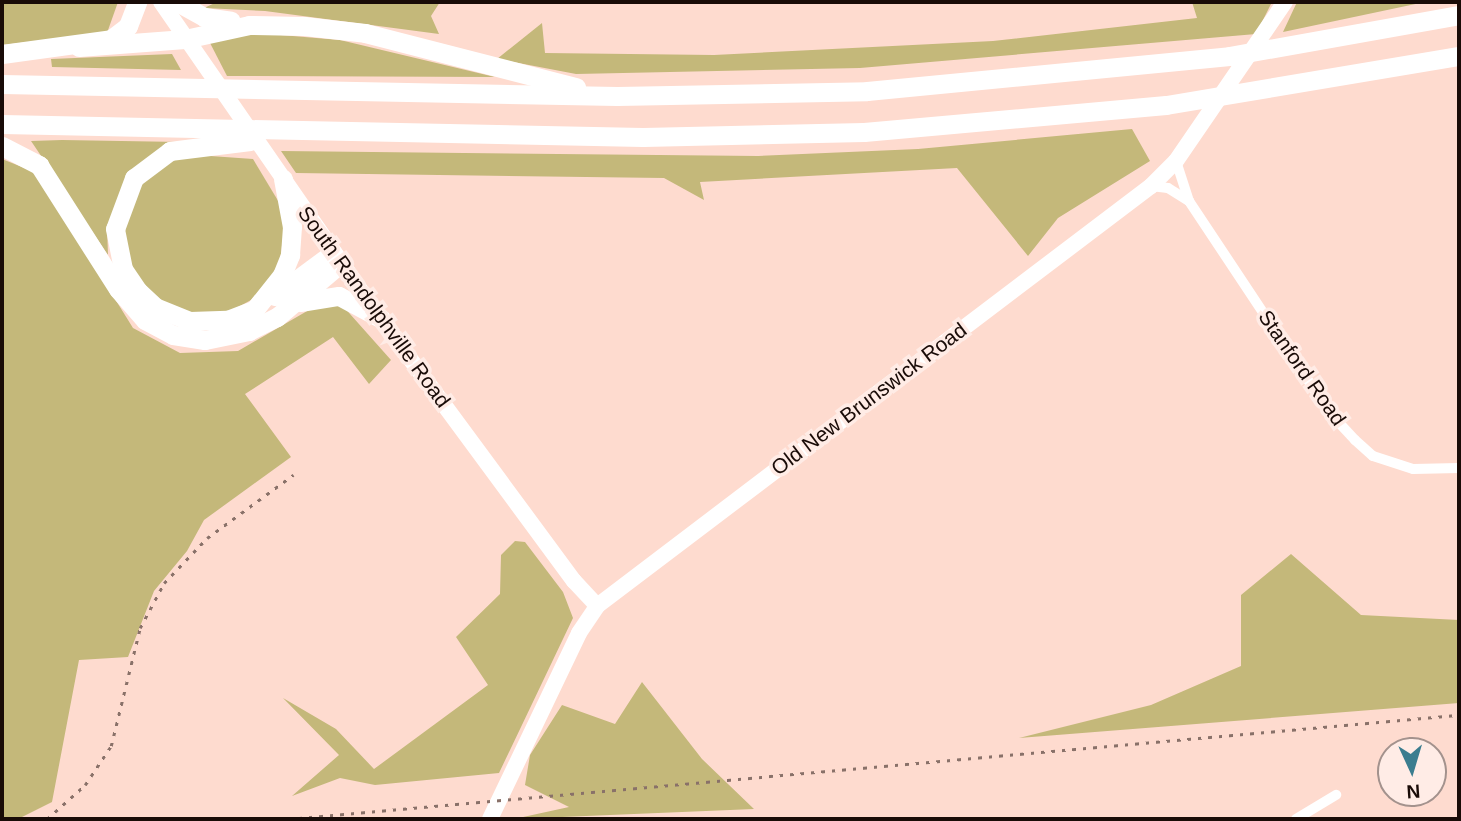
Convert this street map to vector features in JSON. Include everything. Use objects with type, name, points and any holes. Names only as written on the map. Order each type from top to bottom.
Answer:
[{"type":"highway","points":[[79,47],[119,34],[132,19],[137,2]]},
{"type":"highway","points":[[177,2],[204,17],[249,24],[365,33],[617,96]]},
{"type":"highway","points":[[2,85],[617,96],[867,91],[1054,77],[1229,56],[1459,15]]},
{"type":"highway","points":[[2,54],[185,39],[249,24]]},
{"type":"highway","points":[[2,124],[265,140],[290,130],[643,137],[928,128],[1191,101],[1459,56]]},
{"type":"highway","points":[[209,136],[170,151],[144,167],[121,204],[117,250],[138,291],[178,318],[210,322],[255,309],[337,258]]},
{"type":"highway","points":[[2,146],[39,165],[52,180],[118,289],[159,328],[196,339],[229,337],[261,326],[293,305],[337,258]]},
{"type":"highway","points":[[255,309],[282,275],[292,248],[283,179]]},
{"type":"highway","points":[[293,305],[329,294],[355,301],[380,318]]},
{"type":"main road","name":"South Randolphville Road","points":[[161,2],[380,318],[573,582],[597,606]]},
{"type":"main road","name":"Old New Brunswick Road","points":[[492,816],[579,633],[597,606],[1151,186],[1176,160],[1285,2]]},
{"type":"street","name":"Stanford Road","points":[[1176,160],[1189,201],[1329,412],[1373,456],[1413,469],[1459,468]]},
{"type":"street","points":[[1151,186],[1168,188],[1189,201]]},
{"type":"street","points":[[1296,819],[1336,794]]},
{"type":"shaded area","points":[[2,2],[118,2],[107,33],[2,45]]},
{"type":"shaded area","points":[[217,2],[440,2],[431,16],[439,34],[265,11],[204,8]]},
{"type":"shaded area","points":[[1192,2],[1272,2],[1256,34],[860,68],[576,74],[497,59],[542,23],[545,53],[714,55],[993,41],[1197,18]]},
{"type":"shaded area","points":[[1297,2],[1425,2],[1283,32]]},
{"type":"shaded area","points":[[244,32],[340,40],[495,77],[227,76],[209,41]]},
{"type":"shaded area","points":[[172,54],[181,70],[52,67],[51,59]]},
{"type":"shaded area","points":[[1132,129],[1150,161],[1058,218],[1028,256],[957,168],[700,182],[704,200],[664,178],[296,173],[281,151],[758,156],[918,149]]},
{"type":"shaded area","points":[[31,141],[181,142],[167,147],[107,226],[108,255]]},
{"type":"shaded area","points":[[182,154],[253,159],[286,214],[279,269],[251,300],[231,311],[197,314],[168,306],[133,276],[121,234],[133,191],[147,174]]},
{"type":"shaded area","points":[[2,159],[37,173],[133,328],[180,353],[238,351],[321,303],[342,305],[391,360],[369,384],[333,337],[245,394],[291,457],[204,520],[187,551],[154,591],[128,657],[79,660],[52,802],[18,819],[2,819]]},
{"type":"shaded area","points":[[515,541],[525,542],[563,592],[573,618],[499,773],[375,785],[340,778],[292,796],[339,755],[283,698],[336,729],[374,769],[488,685],[456,637],[500,594],[501,555]]},
{"type":"shaded area","points":[[1291,554],[1361,615],[1459,620],[1459,703],[1019,738],[1151,705],[1241,666],[1241,595]]},
{"type":"shaded area","points":[[642,682],[702,759],[754,809],[514,819],[569,807],[525,785],[530,755],[562,705],[615,724]]},
{"type":"railway","points":[[47,819],[85,785],[111,746],[140,628],[164,583],[207,538],[293,475]]},
{"type":"railway","points":[[288,819],[1459,715]]}]
